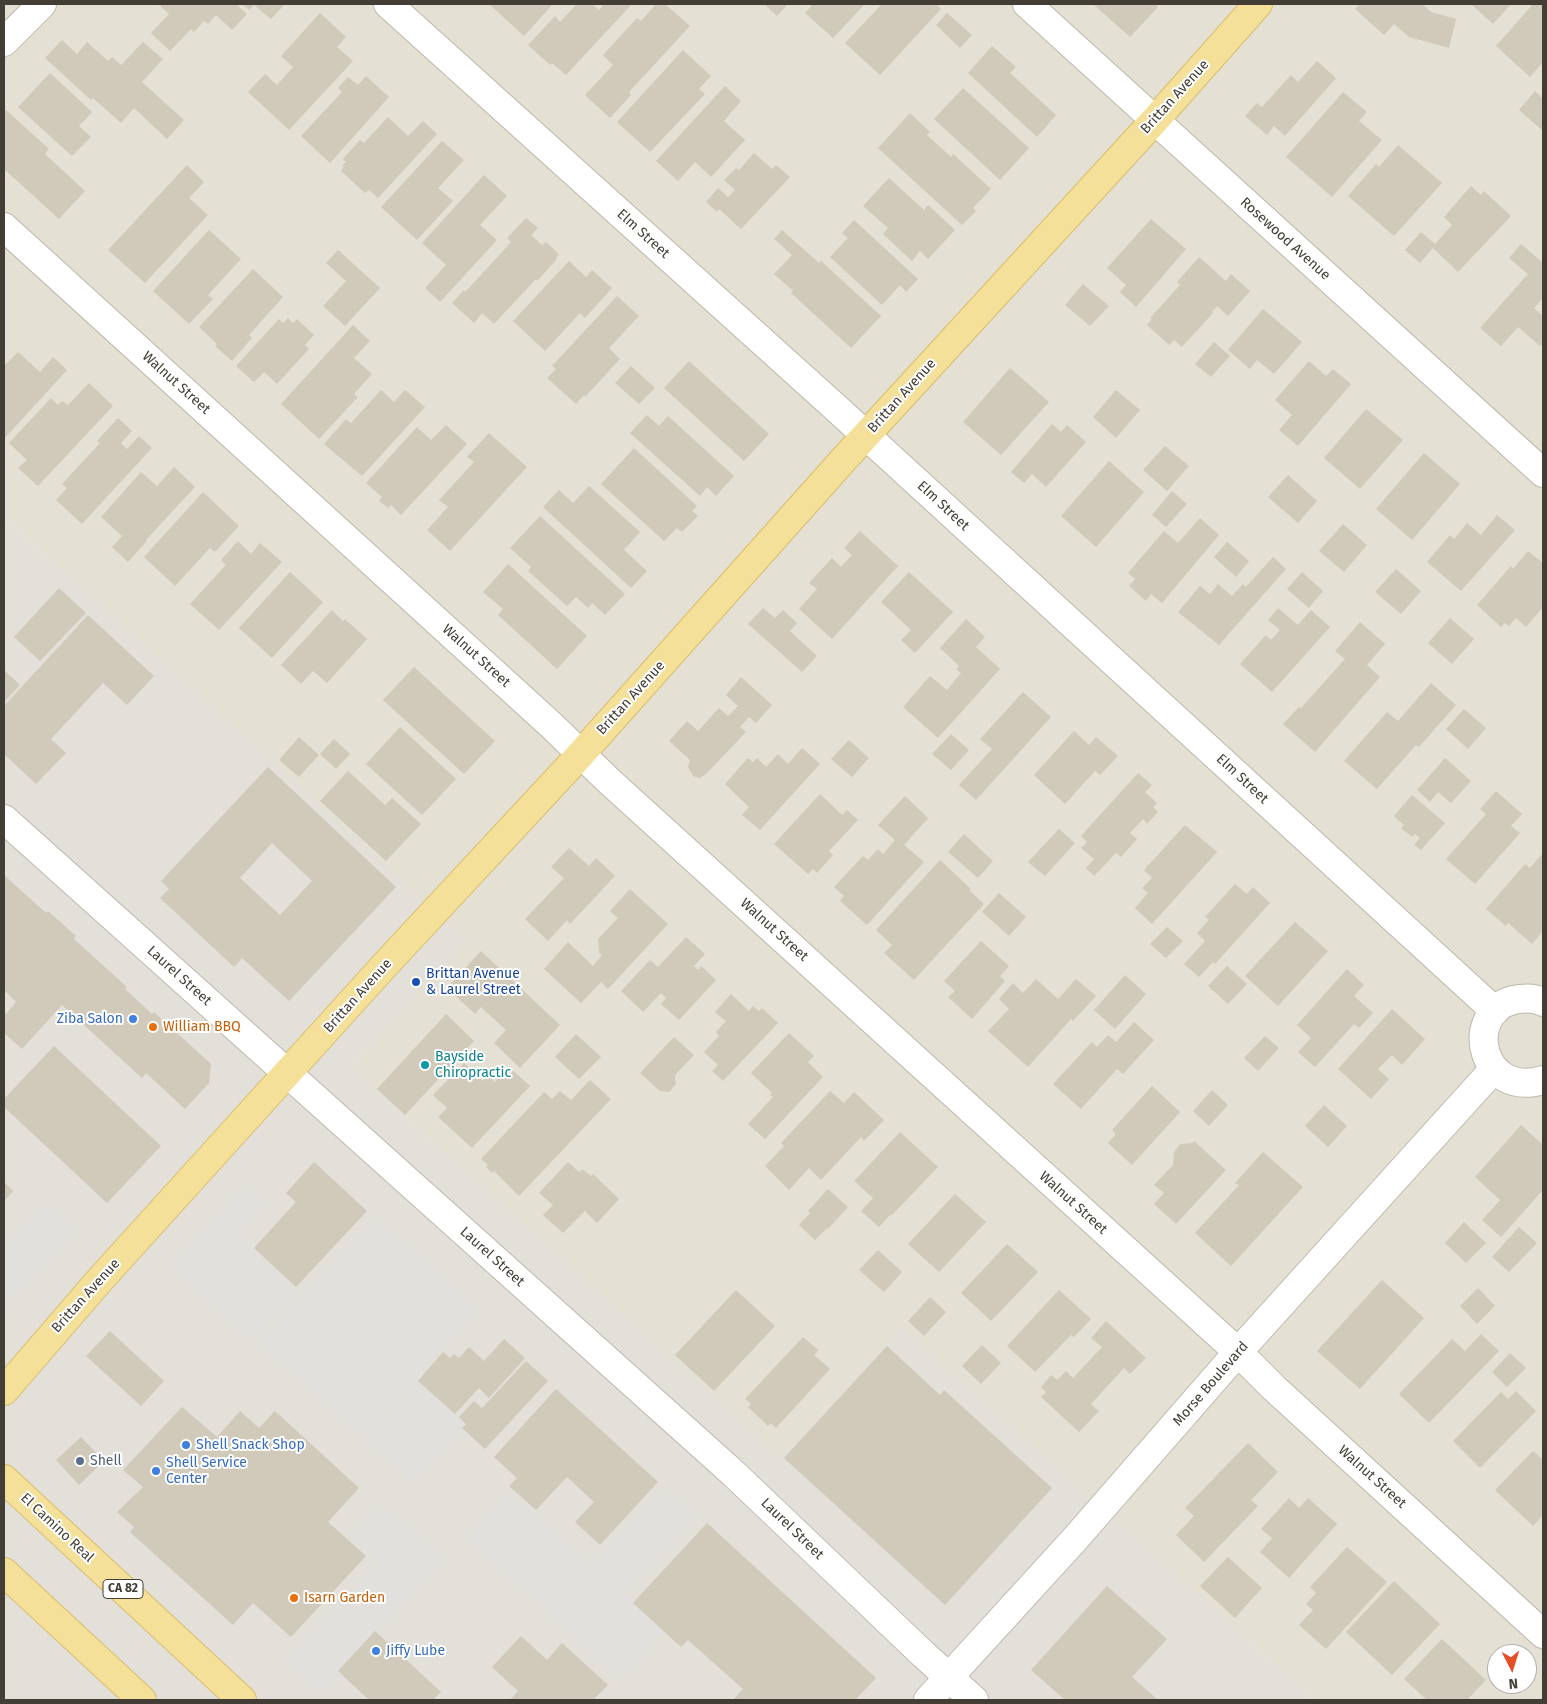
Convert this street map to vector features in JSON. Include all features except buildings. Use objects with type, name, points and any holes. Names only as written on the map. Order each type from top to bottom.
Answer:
[{"type":"main road","name":"Brittan Avenue","points":[[4,1391],[98,1282],[384,966],[581,754],[866,435],[1155,120],[1258,4]]},
{"type":"main road","name":"El Camino Real","points":[[4,1479],[242,1700]]},
{"type":"main road","points":[[4,1572],[142,1700]]},
{"type":"street","points":[[4,42],[42,4]]},
{"type":"street","name":"Elm Street","points":[[388,4],[866,435],[1495,1011]]},
{"type":"street","name":"Rosewood Avenue","points":[[1027,4],[1543,472]]},
{"type":"street","name":"Walnut Street","points":[[4,227],[536,710],[581,754],[1238,1352],[1274,1388],[1543,1634]]},
{"type":"street","name":"Laurel Street","points":[[4,819],[733,1472],[974,1700]]},
{"type":"street","points":[[1543,1002],[1538,999],[1522,998],[1507,1002],[1495,1011],[1486,1024],[1483,1040],[1486,1055],[1494,1069],[1505,1078],[1518,1083],[1533,1083],[1543,1080]]},
{"type":"street","name":"Morse Boulevard","points":[[928,1700],[1075,1539],[1238,1352],[1494,1069]]},
{"type":"shaded area","points":[[4,4],[1543,4],[1543,1700],[1314,1700],[901,1329],[782,1460],[355,1072],[353,1063],[466,940],[4,518]]},
{"type":"shaded area","points":[[4,518],[467,940],[353,1063],[355,1072],[782,1459],[901,1328],[1314,1700],[4,1700]]},
{"type":"shaded area","points":[[246,1186],[264,1202],[236,1234],[297,1291],[252,1339],[172,1267]]},
{"type":"shaded area","points":[[46,1204],[74,1230],[4,1306],[4,1249]]},
{"type":"shaded area","points":[[375,1218],[477,1310],[363,1435],[260,1342]]},
{"type":"shaded area","points":[[418,1381],[466,1424],[413,1482],[365,1439]]},
{"type":"shaded area","points":[[663,1489],[694,1516],[624,1593],[664,1631],[619,1679],[549,1613]]},
{"type":"shaded area","points":[[509,1493],[589,1564],[548,1610],[468,1539]]},
{"type":"shaded area","points":[[382,1505],[442,1559],[321,1693],[286,1662],[379,1562],[352,1538]]},
{"type":"place","name":"Brittan Avenue & Laurel Street","points":[[416,982]]},
{"type":"place","name":"Ziba Salon","points":[[133,1019]]},
{"type":"place","name":"William BBQ","points":[[153,1027]]},
{"type":"place","name":"Bayside Chiropractic","points":[[425,1065]]},
{"type":"place","name":"Shell Snack Shop","points":[[186,1445]]},
{"type":"place","name":"Shell","points":[[80,1461]]},
{"type":"place","name":"Shell Service Center","points":[[156,1471]]},
{"type":"place","name":"Isarn Garden","points":[[294,1598]]},
{"type":"place","name":"Jiffy Lube","points":[[376,1651]]}]
